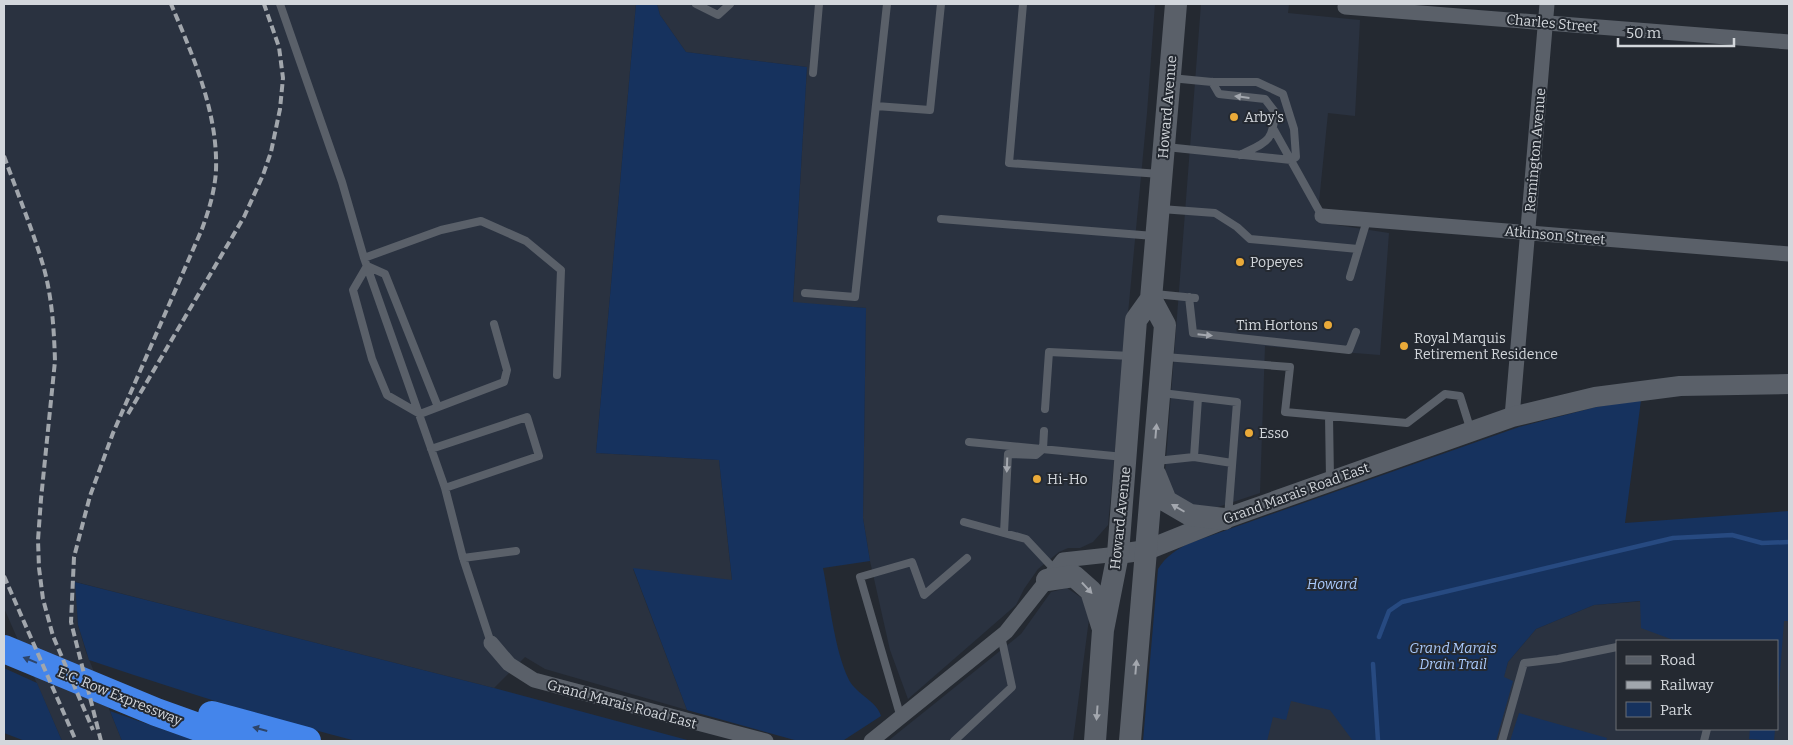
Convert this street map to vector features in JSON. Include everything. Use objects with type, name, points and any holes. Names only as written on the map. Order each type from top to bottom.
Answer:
[{"type":"highway","name":"E.C. Row Expressway","points":[[4,649],[76,678],[154,706],[237,741]]},
{"type":"highway","points":[[154,706],[307,741]]},
{"type":"main road","name":"Howard Avenue","points":[[1096,741],[1103,630],[1118,554],[1136,320],[1151,296],[1176,4]]},
{"type":"main road","name":"Howard Avenue","points":[[1130,741],[1165,325],[1151,296]]},
{"type":"main road","points":[[1154,465],[1166,501],[1190,515],[1226,518]]},
{"type":"main road","points":[[1051,575],[1074,576],[1091,590],[1103,630]]},
{"type":"street","name":"Remington Avenue","points":[[1512,417],[1547,4]]},
{"type":"street","name":"Charles Street","points":[[1345,7],[1789,42]]},
{"type":"street","name":"Atkinson Street","points":[[1322,216],[1789,254]]},
{"type":"street","name":"Grand Marais Road East","points":[[871,741],[1001,636],[1064,560],[1147,550],[1226,518],[1512,417],[1595,397],[1680,386],[1789,384]]},
{"type":"street","name":"Grand Marais Road East","points":[[491,644],[509,664],[534,680],[766,741]]},
{"type":"lane","points":[[280,4],[342,182],[364,258],[420,414],[491,644]]},
{"type":"lane","points":[[696,4],[718,15],[730,4]]},
{"type":"lane","points":[[814,73],[819,4]]},
{"type":"lane","points":[[805,293],[855,297],[887,4]]},
{"type":"lane","points":[[876,106],[930,110],[941,4]]},
{"type":"lane","points":[[1023,4],[1010,163],[1162,175]]},
{"type":"lane","points":[[1164,147],[1290,160],[1296,157],[1294,130],[1283,94],[1257,82],[1212,82],[1170,78]]},
{"type":"lane","points":[[1212,82],[1219,94],[1265,99],[1275,112],[1274,130],[1266,142],[1240,155]]},
{"type":"lane","points":[[1274,130],[1322,216]]},
{"type":"lane","points":[[1159,209],[1215,213],[1237,227],[1250,239],[1358,249]]},
{"type":"lane","points":[[941,219],[1156,236]]},
{"type":"lane","points":[[1350,277],[1367,220]]},
{"type":"lane","points":[[364,258],[441,230],[481,221],[526,242],[561,270],[557,375]]},
{"type":"lane","points":[[367,266],[385,274],[438,407]]},
{"type":"lane","points":[[367,266],[353,290],[372,359],[387,395],[420,414]]},
{"type":"lane","points":[[1151,296],[1192,297],[1193,333],[1349,350],[1356,332]]},
{"type":"lane","points":[[420,414],[504,382],[507,370],[494,324]]},
{"type":"lane","points":[[1045,410],[1049,352],[1133,357]]},
{"type":"lane","points":[[1163,357],[1290,367],[1285,412],[1407,423],[1445,394],[1460,396],[1472,431]]},
{"type":"lane","points":[[1160,393],[1237,402],[1226,518]]},
{"type":"lane","points":[[1194,457],[1198,398]]},
{"type":"lane","points":[[1329,416],[1330,481]]},
{"type":"lane","points":[[431,449],[527,417],[540,456],[444,488]]},
{"type":"lane","points":[[1004,533],[1008,454],[1036,455],[1043,449],[1044,431]]},
{"type":"lane","points":[[969,442],[1126,457]]},
{"type":"lane","points":[[1154,465],[1194,457],[1232,462]]},
{"type":"lane","points":[[964,522],[1026,539],[1051,575]]},
{"type":"lane","points":[[463,558],[516,552]]},
{"type":"lane","points":[[901,718],[860,577],[912,562],[924,595],[967,558]]},
{"type":"lane","points":[[954,741],[1012,687],[1001,636]]},
{"type":"lane","points":[[1502,741],[1524,663],[1558,659],[1616,647]]},
{"type":"shaded area","points":[[4,4],[636,4],[596,453],[719,460],[732,581],[633,569],[687,710],[545,669],[525,657],[494,688],[76,582],[78,625],[86,652],[122,741],[62,741],[4,608]]},
{"type":"shaded area","points":[[657,4],[1155,4],[1147,113],[1108,525],[1093,542],[1080,548],[1068,548],[1059,552],[1038,569],[1024,589],[1016,605],[908,699],[890,650],[870,561],[863,518],[866,308],[793,303],[807,67],[686,52],[660,15]]},
{"type":"shaded area","points":[[1201,4],[1289,4],[1288,13],[1360,20],[1355,116],[1328,113],[1317,222],[1389,233],[1380,355],[1265,346],[1260,493],[1203,512],[1175,501],[1165,473]]},
{"type":"shaded area","points":[[1067,588],[1082,598],[1089,619],[1073,741],[888,741],[1021,634],[1051,592]]},
{"type":"shaded area","points":[[1789,590],[1789,741],[1233,741],[1267,653],[1489,726],[1508,662],[1536,629],[1594,605]]},
{"type":"green space","points":[[636,4],[657,4],[660,15],[686,52],[807,67],[793,302],[866,308],[863,518],[870,561],[823,568],[836,640],[844,668],[849,680],[875,706],[881,716],[844,740],[798,741],[687,710],[633,568],[732,580],[719,460],[596,453]]},
{"type":"green space","points":[[1641,400],[1625,523],[1789,511],[1789,621],[1784,621],[1778,699],[1778,640],[1673,640],[1641,628],[1640,601],[1594,605],[1536,629],[1508,662],[1504,677],[1513,681],[1496,741],[1353,741],[1330,710],[1291,701],[1286,720],[1273,717],[1267,741],[1143,741],[1158,569],[1176,550],[1190,543],[1519,427],[1596,407]]},
{"type":"green space","points":[[75,582],[494,688],[691,741],[356,741],[222,703],[89,660],[78,625]]},
{"type":"green space","points":[[4,668],[37,683],[62,741],[25,741],[4,733]]},
{"type":"green space","points":[[110,711],[196,741],[122,741]]},
{"type":"green space","points":[[1519,713],[1607,738],[1606,741],[1510,741]]},
{"type":"green space","points":[[1750,730],[1775,730],[1774,741],[1749,739]]},
{"type":"waterway","points":[[1379,637],[1389,611],[1402,602],[1673,538],[1732,535],[1762,543],[1789,542]]},
{"type":"waterway","points":[[1373,664],[1378,741]]},
{"type":"railway","points":[[101,741],[71,622],[74,557],[90,496],[113,433],[202,229],[211,200],[216,170],[216,148],[208,106],[188,44],[171,4]]},
{"type":"railway","points":[[128,414],[244,217],[271,152],[280,109],[283,78],[279,47],[264,4]]},
{"type":"railway","points":[[4,156],[43,265],[49,289],[53,325],[55,361],[38,540],[43,599],[53,636],[93,730]]},
{"type":"railway","points":[[4,576],[76,741]]},
{"type":"place","name":"Arby's","points":[[1234,117]]},
{"type":"place","name":"Popeyes","points":[[1240,262]]},
{"type":"place","name":"Tim Hortons","points":[[1328,325]]},
{"type":"place","name":"Royal Marquis Retirement Residence","points":[[1404,346]]},
{"type":"place","name":"Esso","points":[[1249,433]]},
{"type":"place","name":"Hi-Ho","points":[[1037,479]]},
{"type":"park label","name":"Howard","points":[[1332,584]]},
{"type":"park label","name":"Grand Marais Drain Trail","points":[[1453,656]]}]
